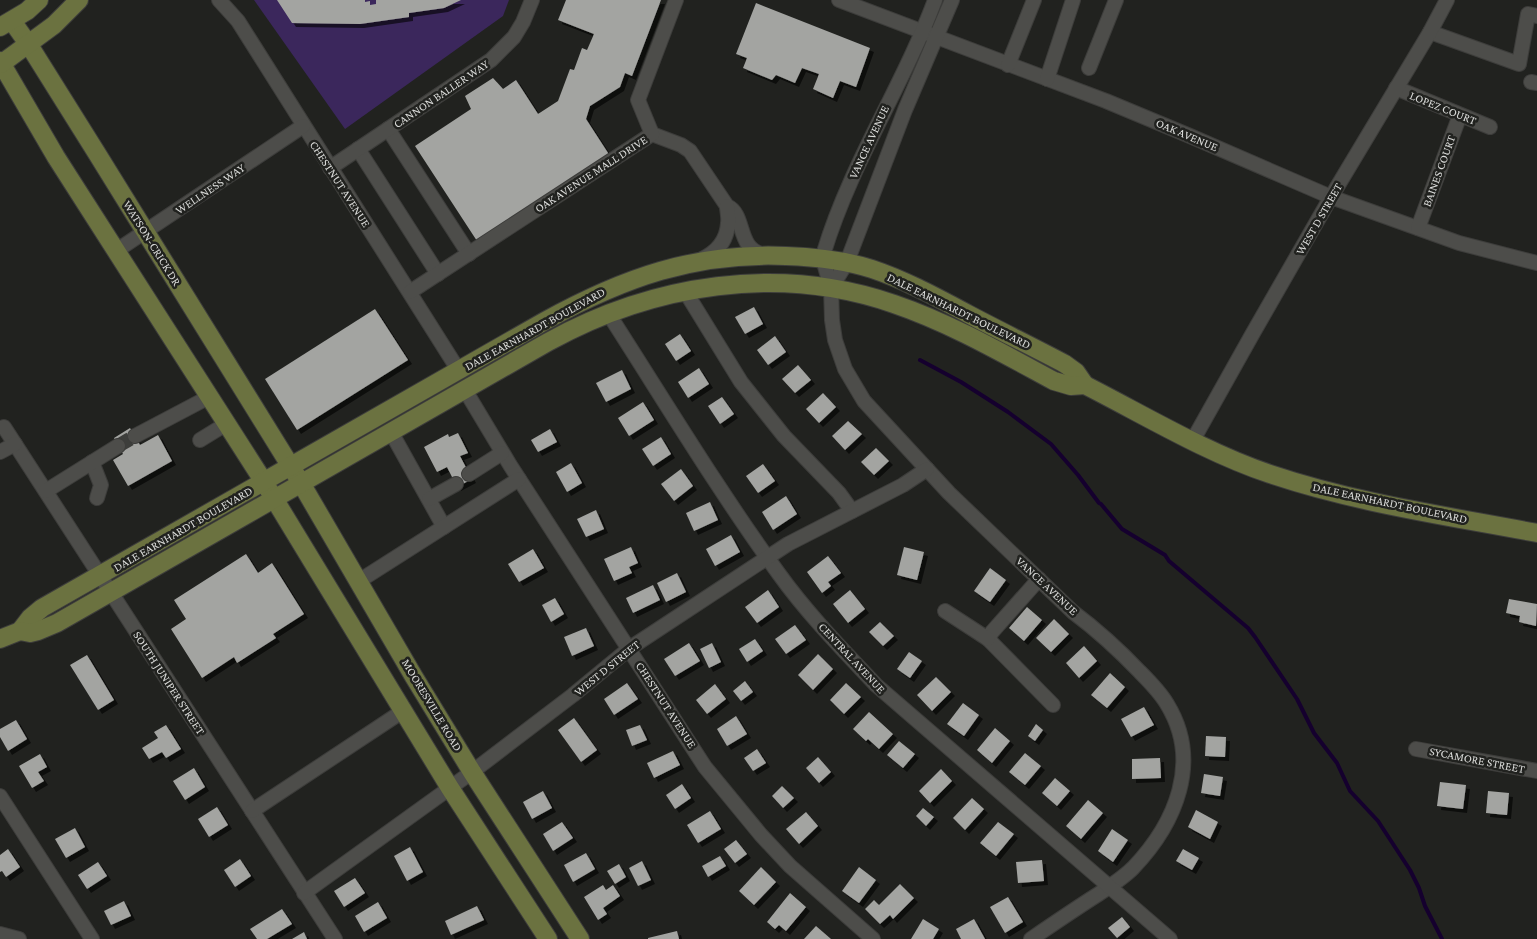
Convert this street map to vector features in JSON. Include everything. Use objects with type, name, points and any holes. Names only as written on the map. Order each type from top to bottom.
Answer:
[{"type":"main road","points":[[6,24],[27,11],[39,0]]},
{"type":"main road","points":[[79,0],[54,25],[29,45],[0,63],[56,157],[264,482],[450,788],[548,939]]},
{"type":"main road","name":"WATSON-CRICK DR","points":[[6,24],[29,45],[291,467]]},
{"type":"main road","name":"DALE EARNHARDT BOULEVARD","points":[[20,632],[26,623],[39,611],[545,321],[602,292],[658,271],[699,261],[734,256],[765,255],[823,259],[847,262],[872,270],[912,285],[1065,364],[1074,370],[1085,385],[1194,440],[1268,473],[1308,486],[1352,497],[1537,533]]},
{"type":"main road","name":"DALE EARNHARDT BOULEVARD","points":[[0,639],[20,632],[30,633],[46,628],[556,338],[608,313],[648,299],[685,290],[761,283],[795,284],[831,288],[869,296],[914,311],[957,330],[1054,381],[1071,386],[1085,385]]},
{"type":"main road","name":"MOORESVILLE ROAD","points":[[291,467],[472,772],[580,939]]},
{"type":"street","name":"CHESTNUT AVENUE","points":[[219,0],[238,21],[459,371]]},
{"type":"street","name":"CANNON BALLER WAY","points":[[330,168],[491,60],[514,37],[523,22],[532,0]]},
{"type":"street","name":"OAK AVENUE MALL DRIVE","points":[[410,292],[652,134],[638,100],[676,0]]},
{"type":"street","name":"OAK AVENUE","points":[[839,0],[1190,136],[1331,197],[1480,249],[1537,263]]},
{"type":"street","name":"VANCE AVENUE","points":[[935,0],[922,32],[855,170],[829,238],[823,259],[831,288],[833,330],[845,369],[864,400],[950,494],[1073,612],[1093,627],[1128,659],[1157,689],[1176,720],[1182,740],[1184,764],[1181,786],[1175,807],[1160,834],[1132,869],[1109,886]]},
{"type":"street","name":"VANCE AVENUE","points":[[831,288],[847,262],[905,110],[952,0]]},
{"type":"street","points":[[1008,64],[1034,0]]},
{"type":"street","points":[[1047,79],[1073,0]]},
{"type":"street","points":[[1090,68],[1116,0]]},
{"type":"street","name":"WEST D STREET","points":[[1194,440],[1331,197],[1430,32],[1447,0]]},
{"type":"street","points":[[1430,32],[1519,64],[1528,14],[1537,16]]},
{"type":"street","name":"LOPEZ COURT","points":[[1396,88],[1490,127]]},
{"type":"street","name":"BAINES COURT","points":[[1418,228],[1460,115]]},
{"type":"street","name":"WELLNESS WAY","points":[[116,251],[303,126]]},
{"type":"street","points":[[388,130],[469,254]]},
{"type":"street","points":[[652,134],[681,145],[690,151],[727,206],[734,212],[748,246],[755,252],[765,255]]},
{"type":"street","points":[[358,149],[438,274]]},
{"type":"street","points":[[699,261],[715,251],[724,239],[728,224],[727,206]]},
{"type":"street","points":[[685,290],[741,382],[784,436],[839,492],[852,511]]},
{"type":"street","name":"CENTRAL AVENUE","points":[[608,313],[767,557],[832,638],[876,685],[1170,939]]},
{"type":"street","name":"CHESTNUT AVENUE","points":[[464,390],[502,453],[630,648],[705,767],[761,835],[790,866],[873,939]]},
{"type":"street","points":[[135,436],[209,397]]},
{"type":"street","points":[[200,440],[226,424]]},
{"type":"street","name":"SOUTH JUNIPER STREET","points":[[4,427],[334,939]]},
{"type":"street","points":[[391,432],[444,527]]},
{"type":"street","points":[[0,452],[15,444]]},
{"type":"street","points":[[46,491],[118,446]]},
{"type":"street","points":[[469,474],[502,453]]},
{"type":"street","points":[[92,462],[101,485],[98,498]]},
{"type":"street","name":"WEST D STREET","points":[[304,893],[472,772],[573,695],[630,648],[788,544],[903,486],[927,469]]},
{"type":"street","points":[[359,581],[519,479]]},
{"type":"street","points":[[429,499],[456,484]]},
{"type":"street","points":[[988,639],[1039,579]]},
{"type":"street","points":[[945,610],[988,639],[1053,705]]},
{"type":"street","points":[[252,811],[403,711]]},
{"type":"street","name":"SYCAMORE STREET","points":[[1416,749],[1537,771]]},
{"type":"street","points":[[0,796],[92,939]]},
{"type":"street","points":[[1030,939],[1109,886]]},
{"type":"street","points":[[0,934],[19,939]]},
{"type":"shaded area","points":[[254,0],[509,0],[503,16],[345,129]]},
{"type":"building","points":[[277,0],[365,0],[365,2],[370,1],[370,5],[376,4],[376,0],[461,0],[444,8],[409,13],[409,17],[360,24],[292,23]]},
{"type":"building","points":[[566,0],[661,0],[632,76],[625,73],[620,87],[590,106],[586,119],[610,156],[477,241],[415,146],[471,109],[465,96],[493,78],[503,89],[516,80],[538,114],[558,101],[570,69],[574,70],[582,48],[587,50],[594,34],[558,20]]},
{"type":"building","points":[[756,3],[870,48],[856,87],[840,81],[833,98],[813,89],[819,74],[802,68],[795,83],[776,75],[772,80],[743,68],[747,58],[736,54]]},
{"type":"building","points":[[754,307],[763,324],[745,334],[735,317]]},
{"type":"building","points":[[375,309],[408,360],[297,430],[265,379]]},
{"type":"building","points":[[680,334],[691,351],[676,361],[665,344]]},
{"type":"building","points":[[775,336],[786,352],[768,365],[757,350]]},
{"type":"building","points":[[798,365],[811,380],[795,393],[782,379]]},
{"type":"building","points":[[699,368],[709,384],[688,398],[678,382]]},
{"type":"building","points":[[622,370],[631,389],[606,402],[596,383]]},
{"type":"building","points":[[823,393],[836,407],[819,423],[806,409]]},
{"type":"building","points":[[722,397],[734,414],[720,424],[708,406]]},
{"type":"building","points":[[643,402],[654,420],[629,436],[618,418]]},
{"type":"building","points":[[848,421],[862,434],[845,450],[832,436]]},
{"type":"building","points":[[130,428],[140,445],[158,435],[172,461],[128,486],[113,460],[123,454],[114,438]]},
{"type":"building","points":[[550,429],[557,442],[538,452],[531,440]]},
{"type":"building","points":[[458,433],[468,453],[460,456],[472,479],[457,487],[447,467],[437,472],[424,447],[448,434],[449,437]]},
{"type":"building","points":[[661,437],[671,454],[653,466],[642,449]]},
{"type":"building","points":[[876,448],[889,461],[874,475],[861,462]]},
{"type":"building","points":[[571,463],[582,483],[567,492],[556,472]]},
{"type":"building","points":[[763,464],[775,481],[758,493],[746,476]]},
{"type":"building","points":[[681,469],[693,486],[674,501],[661,484]]},
{"type":"building","points":[[786,496],[797,514],[773,530],[762,512]]},
{"type":"building","points":[[710,502],[718,520],[694,531],[686,513]]},
{"type":"building","points":[[596,510],[604,529],[586,537],[577,519]]},
{"type":"building","points":[[731,535],[740,552],[715,566],[706,549]]},
{"type":"building","points":[[631,547],[638,563],[629,567],[632,573],[614,581],[604,559]]},
{"type":"building","points":[[904,547],[924,552],[917,580],[897,575]]},
{"type":"building","points":[[533,549],[544,568],[519,582],[508,564]]},
{"type":"building","points":[[246,554],[258,573],[272,563],[304,614],[273,634],[276,638],[237,663],[234,657],[202,678],[171,629],[186,619],[174,600]]},
{"type":"building","points":[[828,556],[841,573],[828,582],[831,586],[822,593],[807,572]]},
{"type":"building","points":[[990,568],[1006,580],[990,602],[974,591]]},
{"type":"building","points":[[677,573],[686,592],[666,602],[657,583]]},
{"type":"building","points":[[653,585],[660,600],[633,613],[626,598]]},
{"type":"building","points":[[768,590],[779,607],[757,623],[745,607]]},
{"type":"building","points":[[850,590],[865,609],[848,623],[833,604]]},
{"type":"building","points":[[555,598],[564,614],[551,622],[542,605]]},
{"type":"building","points":[[1509,599],[1537,604],[1536,626],[1519,622],[1520,616],[1506,613]]},
{"type":"building","points":[[1027,607],[1042,620],[1024,641],[1009,628]]},
{"type":"building","points":[[1054,619],[1069,634],[1051,652],[1036,638]]},
{"type":"building","points":[[880,622],[894,636],[883,646],[869,632]]},
{"type":"building","points":[[795,625],[806,640],[786,654],[775,639]]},
{"type":"building","points":[[586,628],[594,646],[572,656],[564,637]]},
{"type":"building","points":[[755,639],[763,651],[747,662],[739,649]]},
{"type":"building","points":[[689,643],[700,661],[675,676],[664,659]]},
{"type":"building","points":[[712,643],[721,662],[709,668],[700,649]]},
{"type":"building","points":[[1084,646],[1097,661],[1079,678],[1066,663]]},
{"type":"building","points":[[909,652],[922,661],[910,678],[897,669]]},
{"type":"building","points":[[818,654],[833,669],[813,690],[798,675]]},
{"type":"building","points":[[87,655],[114,700],[98,710],[70,665]]},
{"type":"building","points":[[1110,673],[1125,687],[1107,708],[1091,695]]},
{"type":"building","points":[[936,677],[951,692],[932,711],[917,695]]},
{"type":"building","points":[[745,681],[753,692],[741,701],[733,691]]},
{"type":"building","points":[[627,683],[638,699],[614,715],[604,699]]},
{"type":"building","points":[[846,683],[861,697],[844,714],[830,700]]},
{"type":"building","points":[[715,684],[726,699],[707,714],[696,700]]},
{"type":"building","points":[[963,703],[979,715],[964,736],[947,724]]},
{"type":"building","points":[[1144,707],[1154,725],[1131,737],[1121,719]]},
{"type":"building","points":[[869,712],[893,734],[879,749],[868,739],[866,741],[853,729]]},
{"type":"building","points":[[736,716],[747,734],[727,746],[717,729]]},
{"type":"building","points":[[574,718],[597,750],[581,762],[558,730]]},
{"type":"building","points":[[16,720],[27,739],[8,751],[0,737],[0,729]]},
{"type":"building","points":[[1036,724],[1043,730],[1035,741],[1028,736]]},
{"type":"building","points":[[166,725],[181,749],[166,758],[162,752],[149,759],[142,748],[158,738],[154,732]]},
{"type":"building","points":[[640,725],[647,740],[632,746],[626,730]]},
{"type":"building","points":[[995,728],[1010,741],[992,763],[977,750]]},
{"type":"building","points":[[1206,736],[1226,737],[1225,757],[1205,756]]},
{"type":"building","points":[[899,741],[915,754],[903,768],[887,755]]},
{"type":"building","points":[[757,749],[766,763],[753,771],[744,758]]},
{"type":"building","points":[[673,751],[680,765],[654,778],[647,763]]},
{"type":"building","points":[[1025,753],[1041,766],[1025,785],[1009,772]]},
{"type":"building","points":[[40,754],[47,767],[38,772],[44,781],[32,788],[19,766]]},
{"type":"building","points":[[818,757],[831,772],[819,783],[806,768]]},
{"type":"building","points":[[1160,758],[1161,778],[1132,779],[1132,759]]},
{"type":"building","points":[[194,768],[205,787],[185,800],[173,781]]},
{"type":"building","points":[[941,769],[952,781],[930,803],[919,791]]},
{"type":"building","points":[[1204,774],[1223,777],[1220,796],[1201,793]]},
{"type":"building","points":[[1055,778],[1070,791],[1057,806],[1042,793]]},
{"type":"building","points":[[1440,782],[1466,785],[1463,809],[1437,806]]},
{"type":"building","points":[[682,784],[691,798],[675,809],[666,795]]},
{"type":"building","points":[[782,786],[794,798],[783,808],[772,796]]},
{"type":"building","points":[[543,791],[552,808],[532,819],[523,802]]},
{"type":"building","points":[[1488,791],[1509,793],[1507,815],[1486,813]]},
{"type":"building","points":[[972,798],[984,809],[965,830],[953,818]]},
{"type":"building","points":[[1088,800],[1103,813],[1081,839],[1066,826]]},
{"type":"building","points":[[217,807],[228,825],[209,837],[198,819]]},
{"type":"building","points":[[923,808],[934,817],[926,826],[916,816]]},
{"type":"building","points":[[1196,810],[1218,822],[1210,839],[1188,827]]},
{"type":"building","points":[[710,811],[721,829],[698,843],[687,825]]},
{"type":"building","points":[[806,812],[818,826],[799,844],[786,829]]},
{"type":"building","points":[[562,822],[573,838],[553,851],[543,834]]},
{"type":"building","points":[[998,822],[1014,834],[996,856],[980,843]]},
{"type":"building","points":[[75,828],[85,847],[66,858],[55,839]]},
{"type":"building","points":[[1112,829],[1128,840],[1113,862],[1098,851]]},
{"type":"building","points":[[736,840],[747,854],[735,863],[724,849]]},
{"type":"building","points":[[410,847],[423,872],[407,881],[394,856]]},
{"type":"building","points":[[8,849],[20,867],[6,877],[2,871],[0,872],[0,855]]},
{"type":"building","points":[[1183,849],[1199,858],[1192,870],[1176,861]]},
{"type":"building","points":[[586,853],[595,869],[573,882],[564,865]]},
{"type":"building","points":[[720,856],[726,866],[708,877],[702,866]]},
{"type":"building","points":[[240,859],[251,876],[235,887],[224,870]]},
{"type":"building","points":[[1042,860],[1044,881],[1018,883],[1016,862]]},
{"type":"building","points":[[642,861],[651,880],[638,886],[629,868]]},
{"type":"building","points":[[98,862],[107,876],[87,889],[78,875]]},
{"type":"building","points":[[619,864],[626,877],[615,884],[607,871]]},
{"type":"building","points":[[761,867],[776,882],[754,905],[739,891]]},
{"type":"building","points":[[859,867],[876,880],[859,903],[842,891]]},
{"type":"building","points":[[355,878],[365,893],[344,907],[334,891]]},
{"type":"building","points":[[900,884],[914,898],[893,919],[890,915],[880,924],[865,909],[874,900],[879,905]]},
{"type":"building","points":[[603,885],[606,890],[613,885],[620,896],[603,908],[607,914],[598,920],[584,897]]},
{"type":"building","points":[[790,893],[806,907],[786,931],[779,925],[775,929],[767,922]]},
{"type":"building","points":[[1008,897],[1023,922],[1005,933],[990,907]]},
{"type":"building","points":[[124,901],[131,916],[111,925],[104,911]]},
{"type":"building","points":[[378,902],[387,918],[364,932],[355,916]]},
{"type":"building","points":[[477,906],[484,920],[451,935],[445,921]]},
{"type":"building","points":[[282,909],[292,924],[267,939],[257,939],[250,929]]},
{"type":"building","points":[[1122,917],[1130,927],[1117,938],[1108,928]]},
{"type":"building","points":[[923,919],[939,929],[933,939],[911,939]]},
{"type":"building","points":[[974,919],[985,939],[961,939],[956,929]]},
{"type":"building","points":[[816,926],[831,939],[804,939]]},
{"type":"building","points":[[677,931],[679,939],[648,939],[648,938]]},
{"type":"building","points":[[304,932],[307,939],[292,939]]},
{"type":"waterway","points":[[920,360],[961,382],[1008,412],[1051,444],[1122,529],[1165,555],[1169,561],[1248,628],[1297,699],[1314,733],[1337,763],[1350,791],[1378,821],[1410,870],[1425,906],[1442,939]]},
{"type":"tunnel","points":[[118,446],[135,436]]}]
